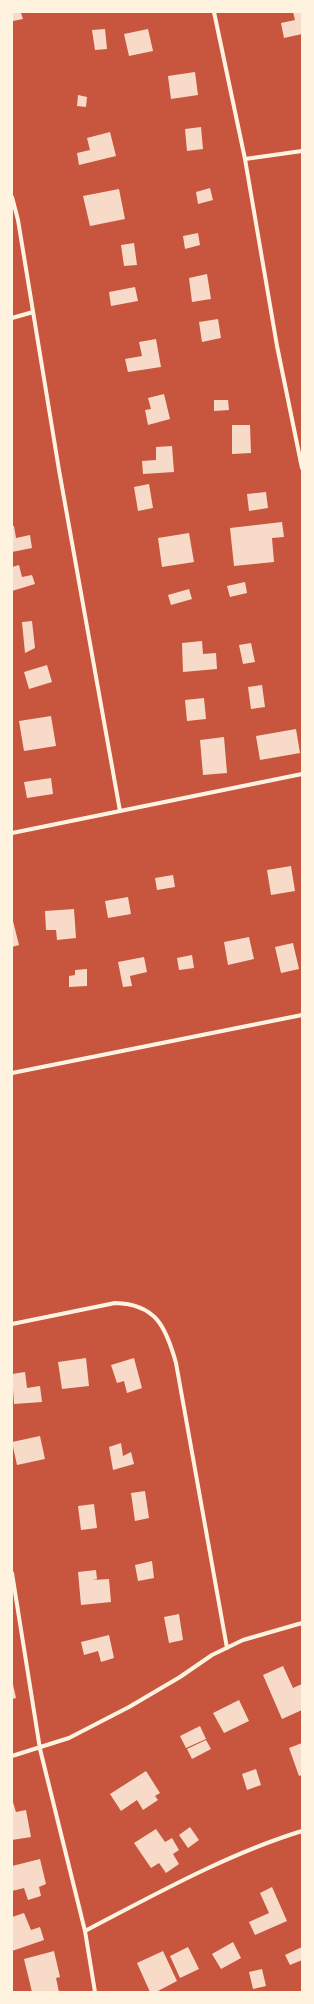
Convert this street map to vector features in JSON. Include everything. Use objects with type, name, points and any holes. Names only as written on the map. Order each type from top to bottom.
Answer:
[{"type":"street","points":[[214,12],[245,159],[277,346],[302,468]]},
{"type":"street","points":[[245,159],[302,151]]},
{"type":"street","points":[[12,197],[120,811]]},
{"type":"street","points":[[12,318],[33,312]]},
{"type":"street","points":[[12,833],[302,774]]},
{"type":"street","points":[[12,1073],[302,1015]]},
{"type":"street","points":[[12,1324],[115,1303],[131,1303],[143,1308],[158,1318],[169,1338],[176,1363],[227,1648]]},
{"type":"street","points":[[12,1573],[40,1749],[85,1931],[95,1992]]},
{"type":"street","points":[[12,1756],[40,1749],[69,1738],[129,1707],[227,1648],[243,1640],[302,1624]]},
{"type":"street","points":[[85,1931],[199,1872],[302,1831]]},
{"type":"building","points":[[12,12],[25,12],[21,13],[23,19],[13,21]]},
{"type":"building","points":[[293,12],[302,12],[302,34],[284,38],[281,23],[295,20]]},
{"type":"building","points":[[105,29],[107,49],[95,50],[92,30]]},
{"type":"building","points":[[148,29],[153,51],[129,56],[124,34]]},
{"type":"building","points":[[195,72],[198,95],[171,99],[168,76]]},
{"type":"building","points":[[78,95],[87,97],[86,107],[77,106]]},
{"type":"building","points":[[201,127],[203,149],[187,151],[185,129]]},
{"type":"building","points":[[110,132],[116,156],[79,165],[77,153],[90,150],[87,138]]},
{"type":"building","points":[[210,188],[213,200],[198,204],[196,192]]},
{"type":"building","points":[[119,189],[125,219],[90,226],[83,196]]},
{"type":"building","points":[[198,233],[200,245],[185,249],[183,236]]},
{"type":"building","points":[[134,243],[137,265],[124,266],[121,245]]},
{"type":"building","points":[[207,274],[211,299],[192,302],[189,278]]},
{"type":"building","points":[[135,287],[138,301],[111,306],[109,292]]},
{"type":"building","points":[[218,319],[221,338],[202,342],[199,322]]},
{"type":"building","points":[[156,339],[161,367],[128,372],[125,359],[142,356],[139,342]]},
{"type":"building","points":[[164,394],[170,419],[148,425],[145,410],[151,409],[148,398]]},
{"type":"building","points":[[214,400],[228,400],[229,410],[214,411]]},
{"type":"building","points":[[232,425],[250,425],[251,453],[232,454]]},
{"type":"building","points":[[172,446],[174,472],[143,474],[142,461],[156,460],[156,447]]},
{"type":"building","points":[[149,484],[153,508],[138,511],[134,487]]},
{"type":"building","points":[[266,492],[268,508],[249,511],[247,494]]},
{"type":"building","points":[[282,522],[284,537],[272,538],[274,562],[234,566],[230,528]]},
{"type":"building","points":[[12,526],[14,526],[16,538],[30,535],[32,548],[12,552]]},
{"type":"building","points":[[189,533],[194,562],[162,567],[158,538]]},
{"type":"building","points":[[19,565],[22,577],[32,575],[35,584],[12,591],[12,567]]},
{"type":"building","points":[[245,582],[247,593],[230,597],[227,586]]},
{"type":"building","points":[[189,589],[192,599],[171,605],[168,595]]},
{"type":"building","points":[[32,621],[35,648],[25,653],[22,622]]},
{"type":"building","points":[[202,641],[203,654],[216,653],[217,669],[183,672],[182,643]]},
{"type":"building","points":[[251,643],[255,662],[243,664],[239,645]]},
{"type":"building","points":[[47,665],[52,682],[29,689],[24,672]]},
{"type":"building","points":[[262,685],[265,707],[251,709],[248,687]]},
{"type":"building","points":[[204,698],[206,719],[187,721],[185,700]]},
{"type":"building","points":[[51,716],[56,746],[24,751],[19,721]]},
{"type":"building","points":[[296,729],[300,753],[260,760],[256,736]]},
{"type":"building","points":[[224,737],[227,773],[203,775],[200,740]]},
{"type":"building","points":[[51,778],[53,794],[27,798],[24,782]]},
{"type":"building","points":[[291,866],[295,891],[271,895],[267,870]]},
{"type":"building","points":[[173,875],[175,887],[157,890],[155,878]]},
{"type":"building","points":[[128,897],[131,914],[108,918],[105,901]]},
{"type":"building","points":[[74,909],[76,938],[57,940],[56,930],[46,930],[45,911]]},
{"type":"building","points":[[12,917],[19,945],[12,947]]},
{"type":"building","points":[[249,937],[254,959],[228,965],[224,942]]},
{"type":"building","points":[[293,943],[299,969],[281,973],[275,947]]},
{"type":"building","points":[[192,955],[194,968],[179,970],[177,958]]},
{"type":"building","points":[[144,957],[147,972],[130,976],[132,986],[123,987],[118,962]]},
{"type":"building","points":[[87,969],[87,986],[69,987],[69,976],[75,975],[75,970]]},
{"type":"building","points":[[86,1358],[89,1386],[62,1389],[58,1362]]},
{"type":"building","points":[[134,1358],[142,1388],[127,1393],[124,1381],[117,1383],[111,1365]]},
{"type":"building","points":[[25,1372],[27,1388],[40,1386],[42,1402],[14,1404],[12,1374]]},
{"type":"building","points":[[40,1436],[45,1459],[17,1465],[12,1442]]},
{"type":"building","points":[[121,1443],[123,1456],[131,1452],[134,1464],[113,1470],[109,1447]]},
{"type":"building","points":[[145,1491],[149,1518],[135,1521],[131,1493]]},
{"type":"building","points":[[94,1504],[97,1528],[81,1530],[78,1506]]},
{"type":"building","points":[[152,1561],[154,1578],[138,1581],[135,1565]]},
{"type":"building","points":[[96,1570],[97,1579],[93,1580],[109,1579],[111,1602],[81,1605],[78,1572]]},
{"type":"building","points":[[179,1614],[183,1640],[169,1643],[164,1617]]},
{"type":"building","points":[[109,1635],[114,1658],[101,1662],[98,1651],[84,1655],[81,1642]]},
{"type":"building","points":[[283,1666],[293,1688],[302,1684],[302,1710],[282,1719],[263,1675]]},
{"type":"building","points":[[12,1680],[16,1698],[12,1699]]},
{"type":"building","points":[[239,1700],[249,1721],[224,1733],[213,1713]]},
{"type":"building","points":[[200,1726],[206,1739],[186,1748],[180,1736]]},
{"type":"building","points":[[206,1740],[211,1749],[192,1759],[187,1749]]},
{"type":"building","points":[[302,1743],[302,1775],[299,1776],[289,1748]]},
{"type":"building","points":[[256,1769],[261,1785],[247,1790],[242,1774]]},
{"type":"building","points":[[146,1771],[160,1793],[155,1796],[158,1800],[143,1810],[137,1800],[121,1811],[110,1794]]},
{"type":"building","points":[[12,1799],[16,1812],[26,1810],[31,1837],[12,1840]]},
{"type":"building","points":[[190,1827],[199,1840],[188,1848],[179,1835]]},
{"type":"building","points":[[156,1829],[165,1842],[172,1838],[179,1850],[173,1854],[179,1864],[166,1873],[159,1863],[151,1868],[134,1843]]},
{"type":"building","points":[[40,1859],[46,1884],[39,1887],[41,1896],[28,1900],[24,1888],[12,1891],[12,1866]]},
{"type":"building","points":[[272,1887],[287,1921],[255,1935],[249,1922],[269,1913],[260,1893]]},
{"type":"building","points":[[24,1913],[31,1930],[40,1927],[44,1940],[12,1951],[12,1917]]},
{"type":"building","points":[[233,1942],[241,1958],[221,1969],[212,1954]]},
{"type":"building","points":[[188,1947],[199,1969],[180,1978],[170,1956]]},
{"type":"building","points":[[302,1947],[302,1960],[290,1965],[285,1955]]},
{"type":"building","points":[[54,1951],[60,1977],[56,1978],[59,1992],[32,1992],[24,1959]]},
{"type":"building","points":[[163,1951],[177,1981],[156,1992],[150,1992],[137,1963]]},
{"type":"building","points":[[262,1969],[266,1986],[253,1989],[249,1972]]}]
